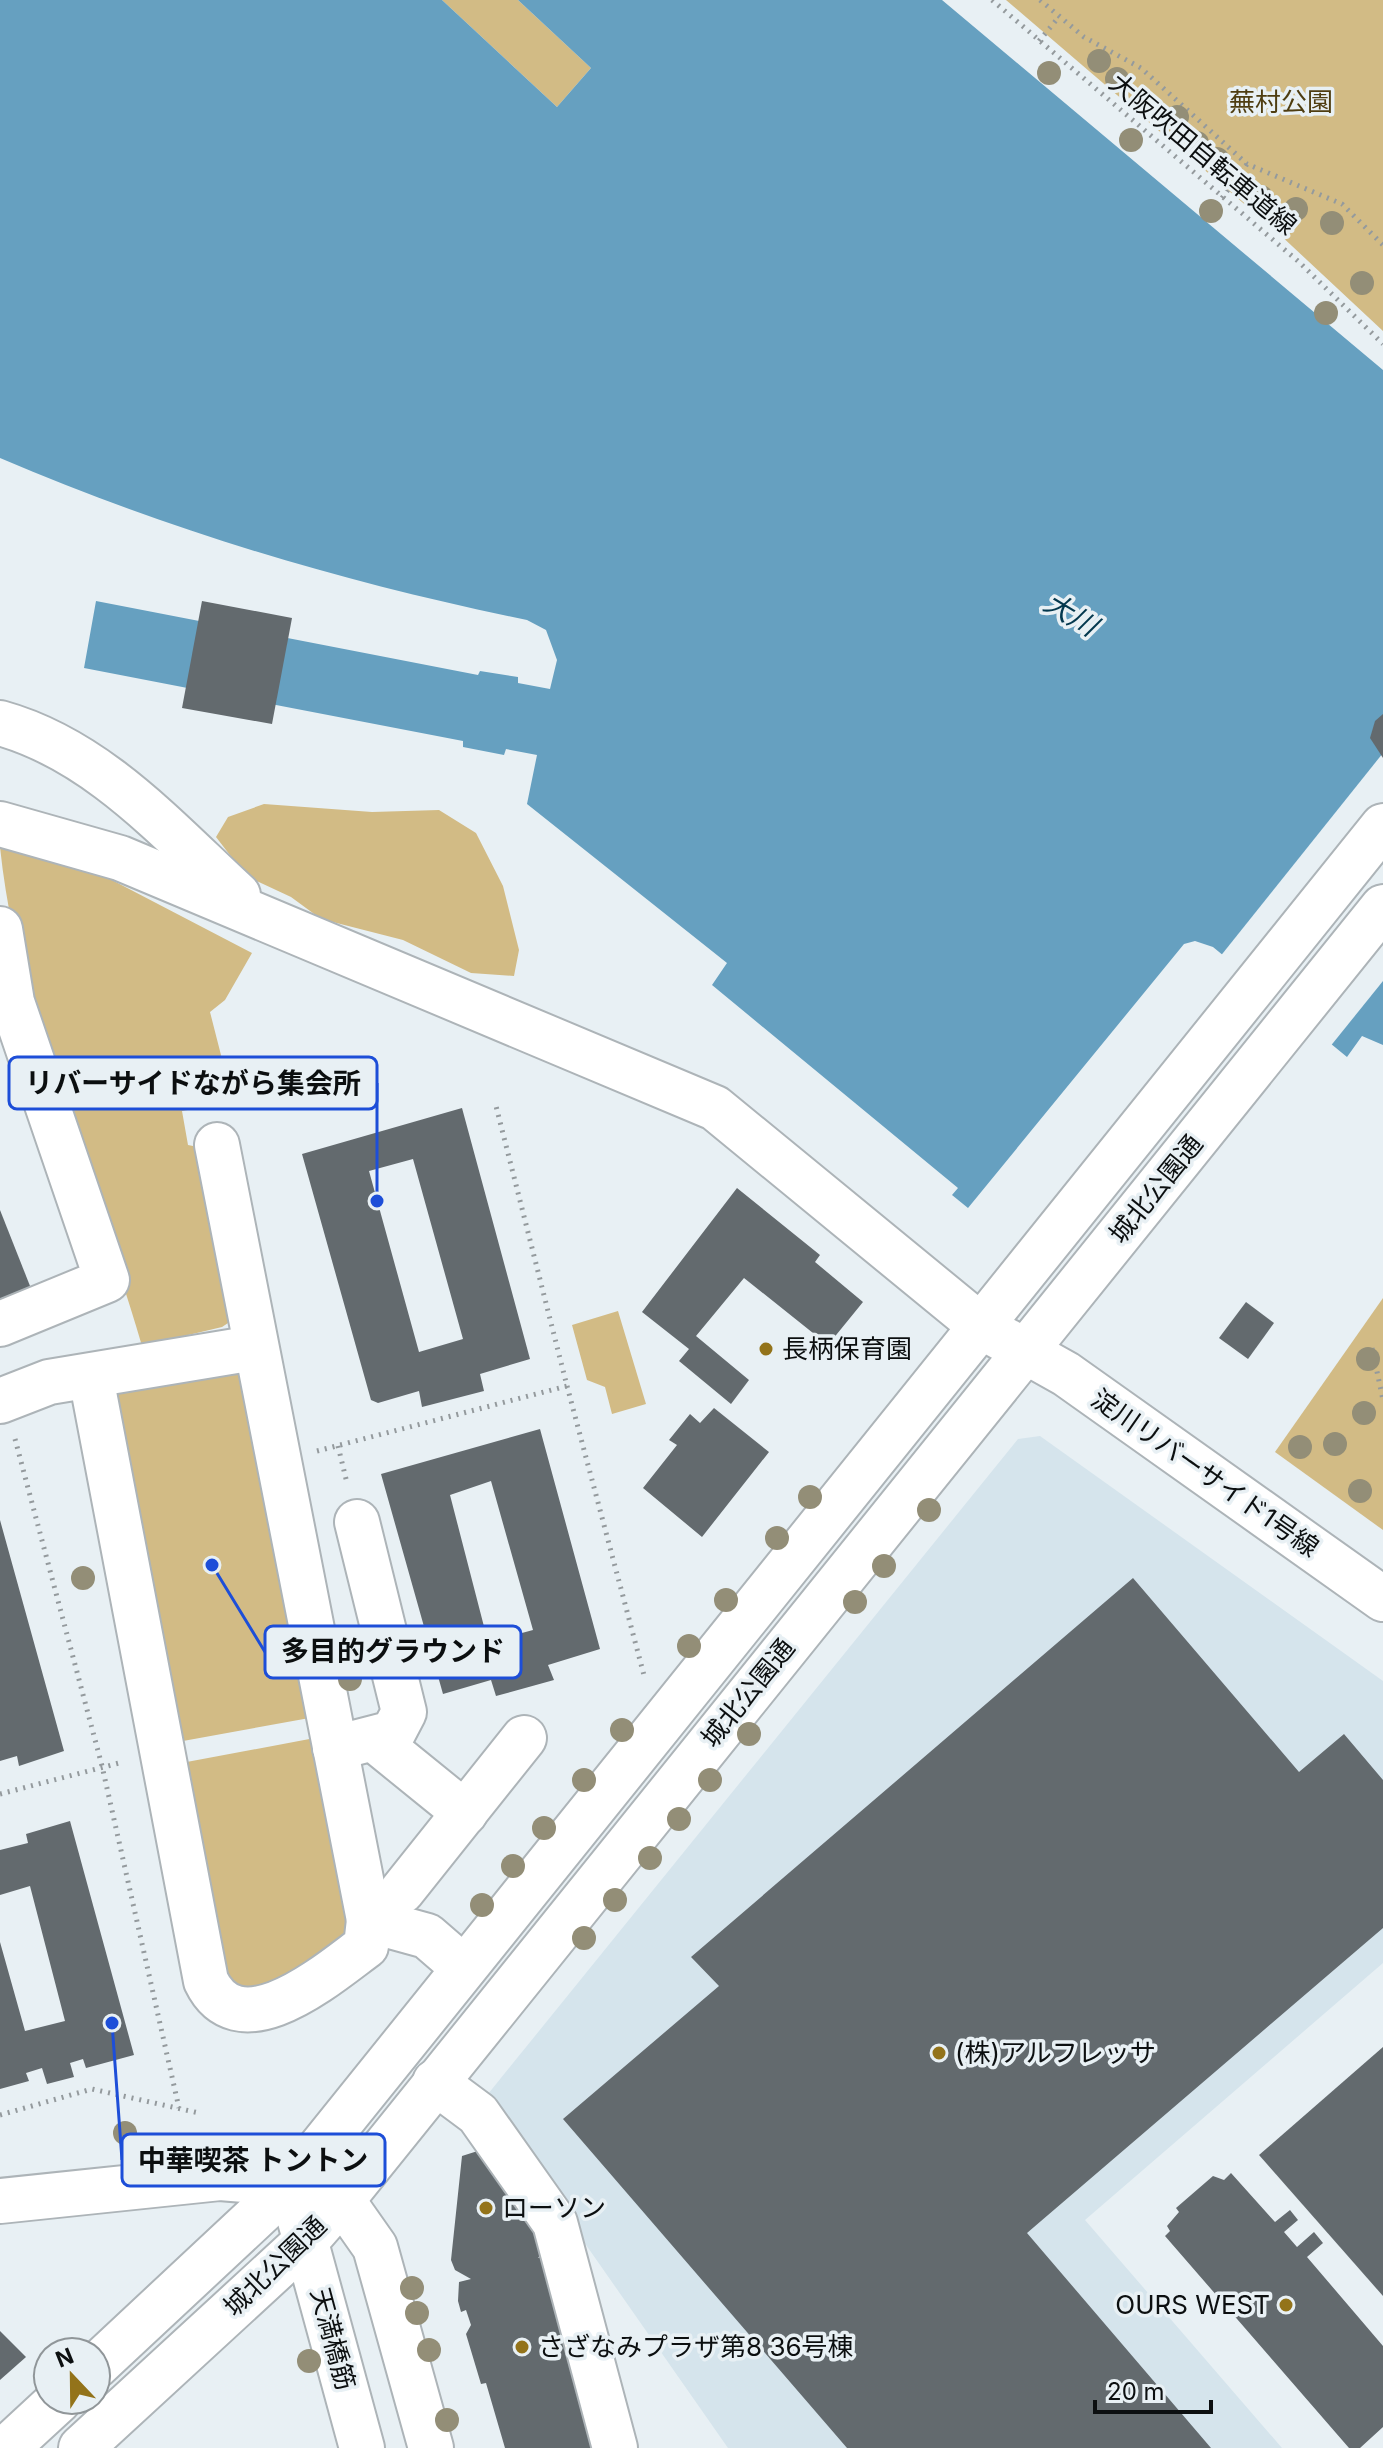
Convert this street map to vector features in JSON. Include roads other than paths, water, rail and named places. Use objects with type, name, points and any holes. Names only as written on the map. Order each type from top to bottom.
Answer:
[{"type":"main road","points":[[0,723],[33,733],[90,764],[262,917]]},
{"type":"main road","name":"淀川リバーサイド1号線","points":[[0,824],[120,858],[715,1108],[982,1327],[1077,1382],[1383,1599]]},
{"type":"main road","name":"城北公園通","points":[[112,2351],[291,2184],[1383,826]]},
{"type":"main road","name":"城北公園通","points":[[81,2448],[306,2241],[342,2200],[1383,907]]},
{"type":"main road","points":[[0,929],[12,1002],[107,1280],[0,1324]]},
{"type":"main road","points":[[91,1377],[206,1981],[213,1995],[231,2007],[290,2000],[366,1946],[369,1920],[355,1744],[277,1462],[217,1145]]},
{"type":"main road","points":[[2,1400],[49,1382],[254,1348]]},
{"type":"main road","points":[[355,1744],[393,1733],[405,1704],[357,1522]]},
{"type":"main road","points":[[402,1891],[524,1738]]},
{"type":"main road","points":[[355,1744],[465,1813]]},
{"type":"main road","points":[[369,1920],[427,1936],[464,1968]]},
{"type":"main road","points":[[435,2082],[478,2114],[555,2223],[615,2448]]},
{"type":"main road","points":[[0,2201],[220,2178],[291,2184],[342,2200],[375,2247],[431,2448]]},
{"type":"main road","name":"天満橋筋","points":[[291,2184],[362,2448]]},
{"type":"main road","points":[[236,2305],[264,2290],[283,2288],[300,2294],[335,2347]]},
{"type":"main road","points":[[7,2448],[42,2416]]},
{"type":"water","name":"大川","points":[[0,0],[442,0],[557,107],[591,68],[518,0],[942,0],[1383,370],[1383,1045],[1362,1036],[1347,1057],[1213,947],[1195,941],[1184,944],[968,1208],[952,1195],[958,1188],[712,985],[727,963],[527,804],[537,755],[506,749],[504,755],[463,747],[463,741],[84,668],[96,601],[478,675],[480,671],[518,677],[518,683],[550,689],[557,660],[546,630],[527,620],[325,572],[259,552],[129,509],[0,458]]},
{"type":"place","name":"リバーサイドながら集会所","points":[[377,1201]]},
{"type":"place","name":"長柄保育園","points":[[766,1349]]},
{"type":"place","name":"多目的グラウンド","points":[[212,1565]]},
{"type":"place","name":"中華喫茶 トントン","points":[[112,2023]]},
{"type":"place","name":"(株)アルフレッサ","points":[[939,2053]]},
{"type":"place","name":"ローソン","points":[[486,2208]]},
{"type":"place","name":"OURS WEST","points":[[1286,2305]]},
{"type":"place","name":"さざなみプラザ第8 36号棟","points":[[522,2347]]},
{"type":"park label","name":"蕪村公園","points":[[1281,102]]}]
